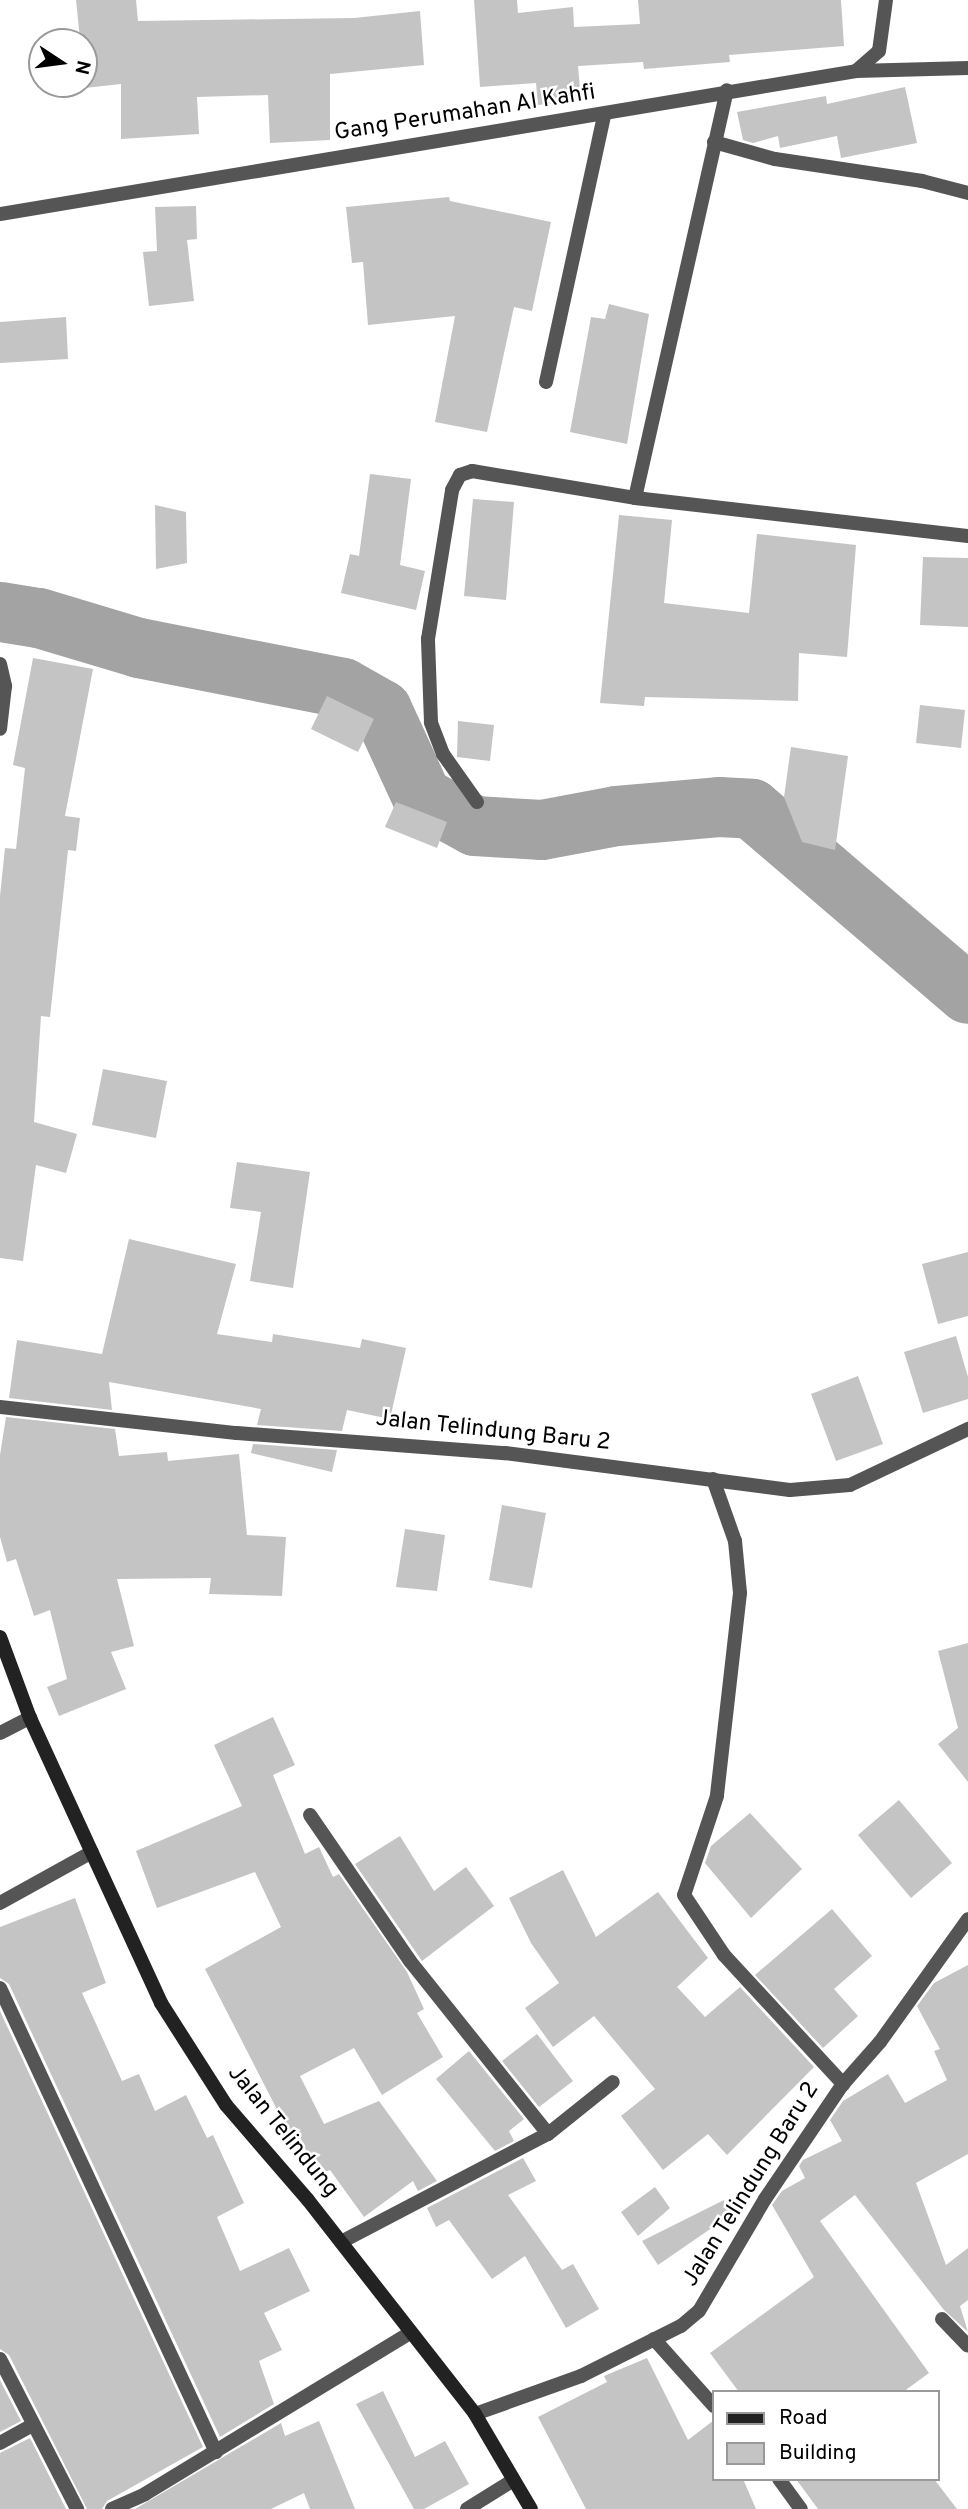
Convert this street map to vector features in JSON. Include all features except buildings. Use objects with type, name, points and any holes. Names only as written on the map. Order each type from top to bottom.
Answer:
[{"type":"main road","name":"Jalan Telindung","points":[[0,1637],[30,1718],[161,2003],[226,2105],[341,2242],[475,2414],[512,2481],[531,2509]]},
{"type":"street","points":[[856,71],[879,51],[886,0]]},
{"type":"street","name":"Gang Perumahan Al Kahfi","points":[[0,214],[604,115],[727,90],[856,71],[968,68]]},
{"type":"street","points":[[635,498],[727,90]]},
{"type":"street","points":[[546,382],[604,115]]},
{"type":"street","points":[[715,142],[775,159],[922,181],[968,193]]},
{"type":"street","points":[[478,802],[443,754],[431,722],[428,639],[452,490],[460,475],[472,471],[635,498],[968,536]]},
{"type":"street","points":[[0,664],[5,686],[0,729]]},
{"type":"street","name":"Jalan Telindung Baru 2","points":[[0,1407],[237,1433],[505,1452],[790,1490],[850,1485],[968,1429]]},
{"type":"street","points":[[713,1479],[735,1541],[740,1593],[717,1796],[684,1895],[724,1955],[843,2084]]},
{"type":"street","points":[[0,1732],[30,1718]]},
{"type":"street","points":[[310,1815],[410,1961],[548,2134]]},
{"type":"street","points":[[0,1903],[92,1852]]},
{"type":"street","name":"Jalan Telindung Baru 2","points":[[475,2414],[581,2376],[654,2339],[699,2311],[765,2199],[843,2084],[880,2042],[968,1919]]},
{"type":"street","points":[[0,1988],[216,2452]]},
{"type":"street","points":[[341,2242],[548,2134],[613,2082]]},
{"type":"street","points":[[942,2319],[968,2346]]},
{"type":"street","points":[[112,2509],[216,2452],[411,2332]]},
{"type":"street","points":[[654,2339],[712,2404]]},
{"type":"street","points":[[0,2359],[77,2509]]},
{"type":"street","points":[[0,2443],[33,2425]]},
{"type":"street","points":[[467,2509],[512,2481]]},
{"type":"street","points":[[780,2481],[801,2509]]},
{"type":"waterway","points":[[0,612],[39,618],[139,648],[343,688],[382,710],[422,797],[475,826],[542,830],[617,816],[719,807],[752,809],[968,994]]}]
